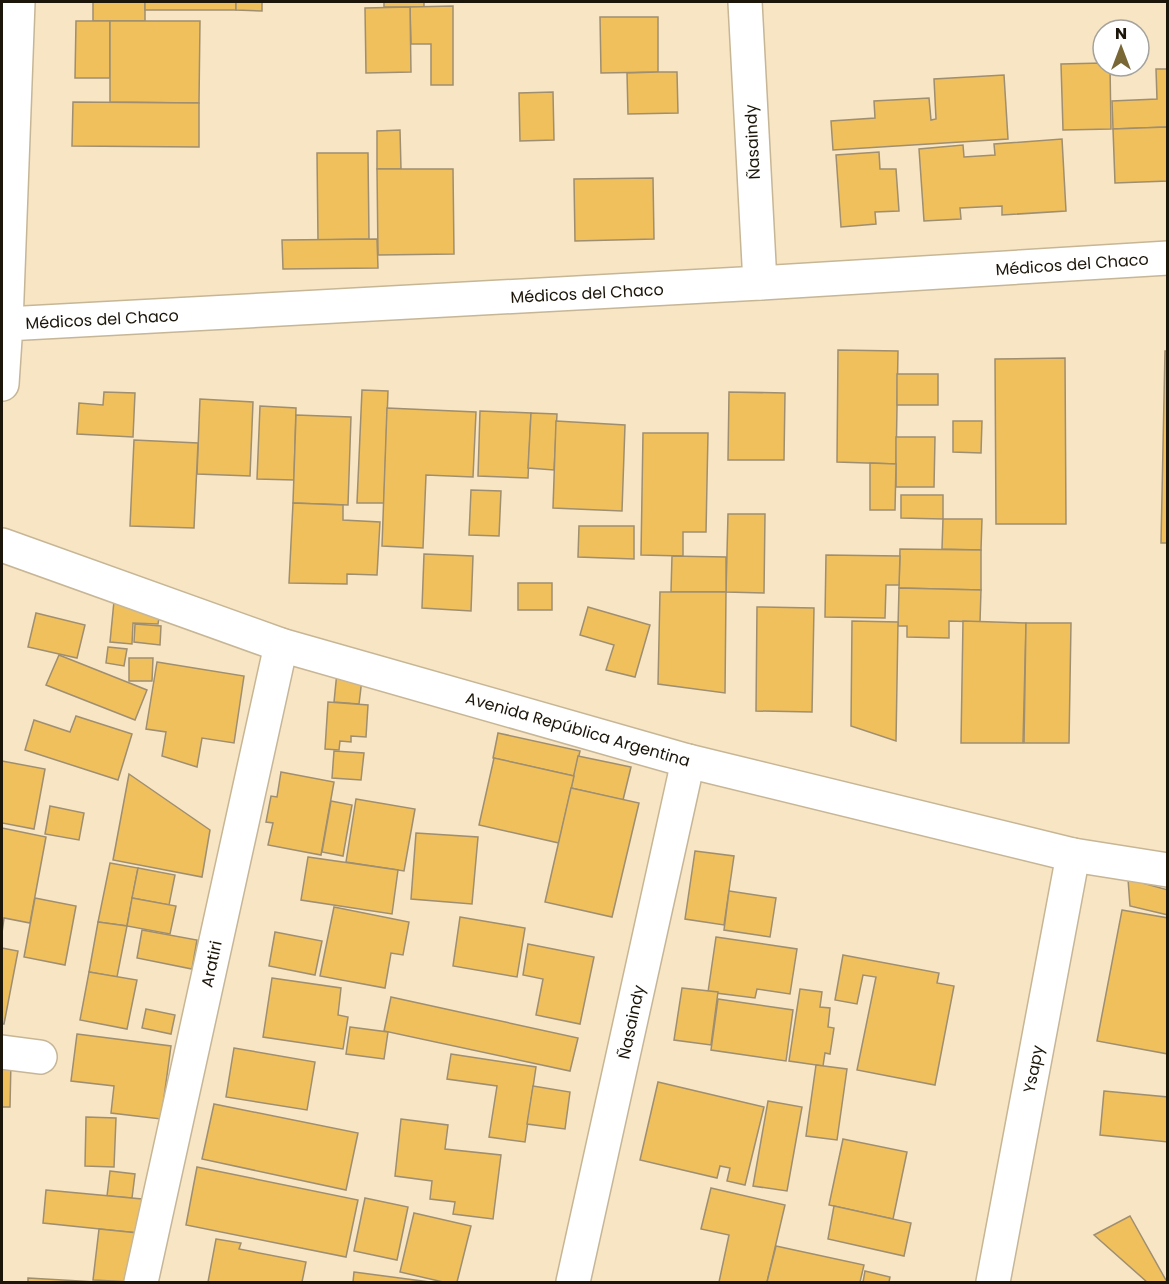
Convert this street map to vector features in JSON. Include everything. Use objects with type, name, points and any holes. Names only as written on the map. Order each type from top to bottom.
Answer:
[{"type":"main road","points":[[2,384],[18,2]]},
{"type":"main road","name":"Ñasaindy","points":[[744,2],[760,283]]},
{"type":"main road","name":"Médicos del Chaco","points":[[6,324],[760,283],[1167,258]]},
{"type":"main road","name":"Avenida República Argentina","points":[[2,545],[281,645],[688,761],[1073,855],[1167,870]]},
{"type":"main road","name":"Aratiri","points":[[141,1282],[281,645]]},
{"type":"main road","name":"Ñasaindy","points":[[573,1282],[688,761]]},
{"type":"main road","name":"Ysapy","points":[[993,1282],[1073,855]]},
{"type":"main road","points":[[2,1052],[40,1057]]},
{"type":"building","points":[[93,2],[145,2],[145,21],[93,21]]},
{"type":"building","points":[[145,2],[236,2],[236,10],[145,10]]},
{"type":"building","points":[[236,2],[262,2],[262,11],[236,10]]},
{"type":"building","points":[[384,2],[424,2],[424,7],[384,7]]},
{"type":"building","points":[[453,6],[453,85],[431,85],[431,44],[411,44],[410,7]]},
{"type":"building","points":[[410,7],[411,72],[366,73],[365,8]]},
{"type":"building","points":[[600,17],[658,17],[658,72],[601,73]]},
{"type":"building","points":[[76,21],[110,21],[110,78],[75,78]]},
{"type":"building","points":[[110,21],[200,21],[199,103],[110,102]]},
{"type":"building","points":[[1091,63],[1091,78],[1110,78],[1111,129],[1063,130],[1061,64]]},
{"type":"building","points":[[1156,69],[1168,69],[1167,127],[1113,129],[1112,101],[1157,99]]},
{"type":"building","points":[[677,72],[678,113],[628,114],[627,73]]},
{"type":"building","points":[[1004,75],[1008,139],[833,150],[831,121],[875,118],[874,101],[929,98],[931,120],[936,119],[934,79]]},
{"type":"building","points":[[553,92],[554,140],[520,141],[519,93]]},
{"type":"building","points":[[73,102],[199,103],[199,147],[72,146]]},
{"type":"building","points":[[1167,127],[1168,181],[1115,183],[1113,129]]},
{"type":"building","points":[[400,130],[401,169],[377,169],[377,131]]},
{"type":"building","points":[[1062,139],[1066,211],[1002,215],[1002,206],[960,208],[961,219],[924,221],[919,149],[963,145],[964,157],[995,155],[994,144]]},
{"type":"building","points":[[879,152],[880,169],[896,169],[899,211],[875,212],[876,224],[841,227],[836,155]]},
{"type":"building","points":[[317,153],[368,153],[369,239],[318,240]]},
{"type":"building","points":[[377,169],[453,169],[454,254],[378,255]]},
{"type":"building","points":[[653,178],[654,239],[575,241],[574,179]]},
{"type":"building","points":[[377,239],[378,268],[283,269],[282,240]]},
{"type":"building","points":[[838,350],[898,351],[896,464],[837,462]]},
{"type":"building","points":[[1165,351],[1168,351],[1168,543],[1161,543]]},
{"type":"building","points":[[1065,358],[1066,524],[996,524],[995,359]]},
{"type":"building","points":[[897,374],[938,374],[938,405],[897,405]]},
{"type":"building","points":[[362,390],[388,391],[384,503],[357,503]]},
{"type":"building","points":[[104,392],[135,393],[133,437],[77,434],[79,403],[103,405]]},
{"type":"building","points":[[729,392],[785,393],[784,460],[728,460]]},
{"type":"building","points":[[200,399],[253,402],[250,476],[197,474]]},
{"type":"building","points":[[260,406],[296,408],[294,480],[257,479]]},
{"type":"building","points":[[387,408],[476,412],[473,477],[426,475],[423,548],[382,546]]},
{"type":"building","points":[[480,411],[531,413],[528,478],[478,476]]},
{"type":"building","points":[[531,413],[557,414],[554,470],[528,468]]},
{"type":"building","points":[[296,415],[351,417],[348,505],[293,503]]},
{"type":"building","points":[[556,421],[625,425],[622,511],[553,508]]},
{"type":"building","points":[[953,421],[982,421],[981,453],[953,452]]},
{"type":"building","points":[[643,433],[708,433],[706,532],[683,532],[683,556],[641,555]]},
{"type":"building","points":[[896,437],[935,437],[934,487],[896,487]]},
{"type":"building","points":[[134,440],[198,443],[194,528],[130,526]]},
{"type":"building","points":[[870,463],[896,464],[895,510],[870,510]]},
{"type":"building","points":[[471,490],[501,491],[499,536],[469,535]]},
{"type":"building","points":[[901,495],[943,495],[943,519],[901,518]]},
{"type":"building","points":[[293,503],[343,505],[343,520],[380,522],[377,575],[347,574],[347,584],[289,583]]},
{"type":"building","points":[[728,514],[765,514],[764,593],[726,592]]},
{"type":"building","points":[[943,519],[982,519],[981,550],[942,549]]},
{"type":"building","points":[[579,526],[634,526],[634,559],[578,557]]},
{"type":"building","points":[[900,549],[981,550],[981,590],[899,588]]},
{"type":"building","points":[[424,554],[473,556],[471,611],[422,608]]},
{"type":"building","points":[[826,555],[900,556],[899,585],[886,585],[885,618],[825,617]]},
{"type":"building","points":[[672,556],[726,557],[726,592],[671,592]]},
{"type":"building","points":[[518,583],[552,583],[552,610],[518,610]]},
{"type":"building","points":[[899,588],[981,590],[980,622],[949,621],[949,638],[907,637],[907,626],[898,626]]},
{"type":"building","points":[[660,592],[726,592],[725,693],[658,684]]},
{"type":"building","points":[[114,601],[161,605],[158,624],[133,623],[132,644],[110,642]]},
{"type":"building","points":[[588,607],[650,625],[635,677],[606,670],[614,645],[580,635]]},
{"type":"building","points":[[757,607],[814,608],[812,712],[756,711]]},
{"type":"building","points":[[36,613],[85,625],[77,658],[28,647]]},
{"type":"building","points":[[852,621],[898,622],[896,741],[851,726]]},
{"type":"building","points":[[963,621],[1026,623],[1023,743],[961,743]]},
{"type":"building","points":[[1026,623],[1071,623],[1069,743],[1024,743]]},
{"type":"building","points":[[135,624],[161,626],[160,645],[134,642]]},
{"type":"building","points":[[108,647],[127,649],[124,666],[106,663]]},
{"type":"building","points":[[59,655],[147,690],[135,720],[46,685]]},
{"type":"building","points":[[129,658],[153,658],[152,681],[129,681]]},
{"type":"building","points":[[157,662],[244,676],[234,743],[202,738],[197,767],[162,756],[166,732],[146,729]]},
{"type":"building","points":[[337,672],[362,679],[359,704],[334,702]]},
{"type":"building","points":[[328,702],[368,705],[366,737],[351,736],[351,742],[340,741],[339,750],[325,749]]},
{"type":"building","points":[[76,716],[132,734],[118,780],[25,750],[34,720],[70,732]]},
{"type":"building","points":[[498,733],[580,751],[574,776],[493,758]]},
{"type":"building","points":[[334,751],[364,753],[361,780],[332,778]]},
{"type":"building","points":[[578,756],[631,767],[623,800],[571,788]]},
{"type":"building","points":[[494,758],[574,776],[559,843],[479,825]]},
{"type":"building","points":[[2,761],[45,769],[34,829],[2,823]]},
{"type":"building","points":[[281,772],[334,782],[321,855],[268,845],[273,823],[266,822],[271,796],[277,797]]},
{"type":"building","points":[[129,774],[210,830],[202,877],[113,860]]},
{"type":"building","points":[[571,788],[639,803],[612,917],[545,902]]},
{"type":"building","points":[[356,799],[415,809],[404,871],[346,862]]},
{"type":"building","points":[[331,801],[352,805],[343,856],[322,852]]},
{"type":"building","points":[[50,806],[84,813],[79,840],[45,834]]},
{"type":"building","points":[[2,828],[46,837],[30,923],[4,918],[2,933]]},
{"type":"building","points":[[416,833],[478,837],[472,904],[411,899]]},
{"type":"building","points":[[695,851],[734,856],[724,925],[685,919]]},
{"type":"building","points":[[308,857],[398,870],[392,914],[301,900]]},
{"type":"building","points":[[110,863],[138,868],[127,926],[98,922]]},
{"type":"building","points":[[138,868],[175,875],[169,905],[132,898]]},
{"type":"building","points":[[1128,879],[1168,890],[1168,915],[1130,906]]},
{"type":"building","points":[[729,891],[776,898],[770,937],[724,930]]},
{"type":"building","points":[[35,898],[76,906],[65,965],[24,957]]},
{"type":"building","points":[[132,898],[176,906],[170,934],[127,926]]},
{"type":"building","points":[[334,907],[409,922],[403,955],[391,953],[385,988],[320,976]]},
{"type":"building","points":[[1122,910],[1168,918],[1168,1054],[1097,1041]]},
{"type":"building","points":[[460,917],[525,928],[517,977],[453,966]]},
{"type":"building","points":[[98,922],[127,926],[117,977],[89,972]]},
{"type":"building","points":[[142,930],[197,940],[192,969],[137,958]]},
{"type":"building","points":[[275,932],[322,941],[315,975],[269,966]]},
{"type":"building","points":[[716,937],[797,949],[790,994],[757,989],[755,998],[708,992]]},
{"type":"building","points":[[528,944],[594,957],[580,1024],[536,1015],[543,979],[523,975]]},
{"type":"building","points":[[2,948],[18,951],[4,1024],[2,1024]]},
{"type":"building","points":[[843,955],[939,973],[937,983],[954,986],[935,1085],[857,1070],[876,977],[863,975],[857,1004],[835,1000]]},
{"type":"building","points":[[89,972],[137,980],[127,1029],[80,1020]]},
{"type":"building","points":[[272,978],[341,988],[338,1015],[348,1017],[343,1049],[263,1037]]},
{"type":"building","points":[[682,988],[718,992],[711,1045],[674,1040]]},
{"type":"building","points":[[800,989],[822,992],[820,1007],[830,1008],[828,1027],[834,1028],[830,1054],[825,1053],[823,1066],[789,1061]]},
{"type":"building","points":[[391,997],[578,1038],[570,1071],[384,1031]]},
{"type":"building","points":[[718,999],[793,1010],[786,1061],[711,1050]]},
{"type":"building","points":[[146,1009],[175,1015],[171,1034],[142,1028]]},
{"type":"building","points":[[350,1027],[388,1032],[384,1059],[346,1054]]},
{"type":"building","points":[[77,1034],[171,1046],[161,1119],[111,1113],[114,1086],[71,1081]]},
{"type":"building","points":[[234,1048],[315,1062],[307,1110],[226,1097]]},
{"type":"building","points":[[451,1054],[536,1067],[525,1142],[489,1137],[497,1086],[447,1079]]},
{"type":"building","points":[[2,1060],[11,1060],[10,1107],[2,1107]]},
{"type":"building","points":[[816,1065],[847,1069],[837,1140],[806,1136]]},
{"type":"building","points":[[658,1082],[764,1107],[745,1185],[727,1181],[730,1168],[720,1166],[717,1178],[640,1160]]},
{"type":"building","points":[[533,1086],[570,1092],[565,1129],[527,1124]]},
{"type":"building","points":[[1104,1091],[1168,1097],[1168,1142],[1100,1135]]},
{"type":"building","points":[[768,1101],[802,1107],[787,1191],[753,1186]]},
{"type":"building","points":[[214,1104],[358,1133],[346,1190],[202,1159]]},
{"type":"building","points":[[86,1117],[116,1118],[114,1167],[85,1166]]},
{"type":"building","points":[[401,1119],[448,1125],[445,1149],[501,1155],[493,1219],[453,1214],[455,1202],[430,1199],[432,1181],[395,1176]]},
{"type":"building","points":[[843,1139],[907,1152],[893,1219],[829,1205]]},
{"type":"building","points":[[197,1167],[358,1200],[346,1257],[186,1225]]},
{"type":"building","points":[[110,1171],[135,1174],[132,1198],[107,1196]]},
{"type":"building","points":[[711,1188],[785,1205],[767,1282],[719,1282],[729,1235],[701,1229]]},
{"type":"building","points":[[46,1190],[142,1199],[138,1233],[43,1223]]},
{"type":"building","points":[[365,1198],[408,1207],[397,1260],[354,1251]]},
{"type":"building","points":[[834,1206],[911,1223],[904,1256],[828,1239]]},
{"type":"building","points":[[414,1213],[471,1226],[457,1282],[443,1282],[400,1272]]},
{"type":"building","points":[[1130,1216],[1167,1282],[1147,1282],[1094,1235]]},
{"type":"building","points":[[99,1229],[138,1233],[133,1282],[93,1280]]},
{"type":"building","points":[[216,1239],[241,1243],[239,1249],[306,1262],[302,1282],[208,1282]]},
{"type":"building","points":[[776,1246],[864,1265],[860,1282],[767,1282]]},
{"type":"building","points":[[865,1271],[890,1277],[889,1282],[863,1282]]},
{"type":"building","points":[[354,1272],[430,1282],[353,1282]]},
{"type":"building","points":[[28,1278],[97,1282],[28,1282]]}]
